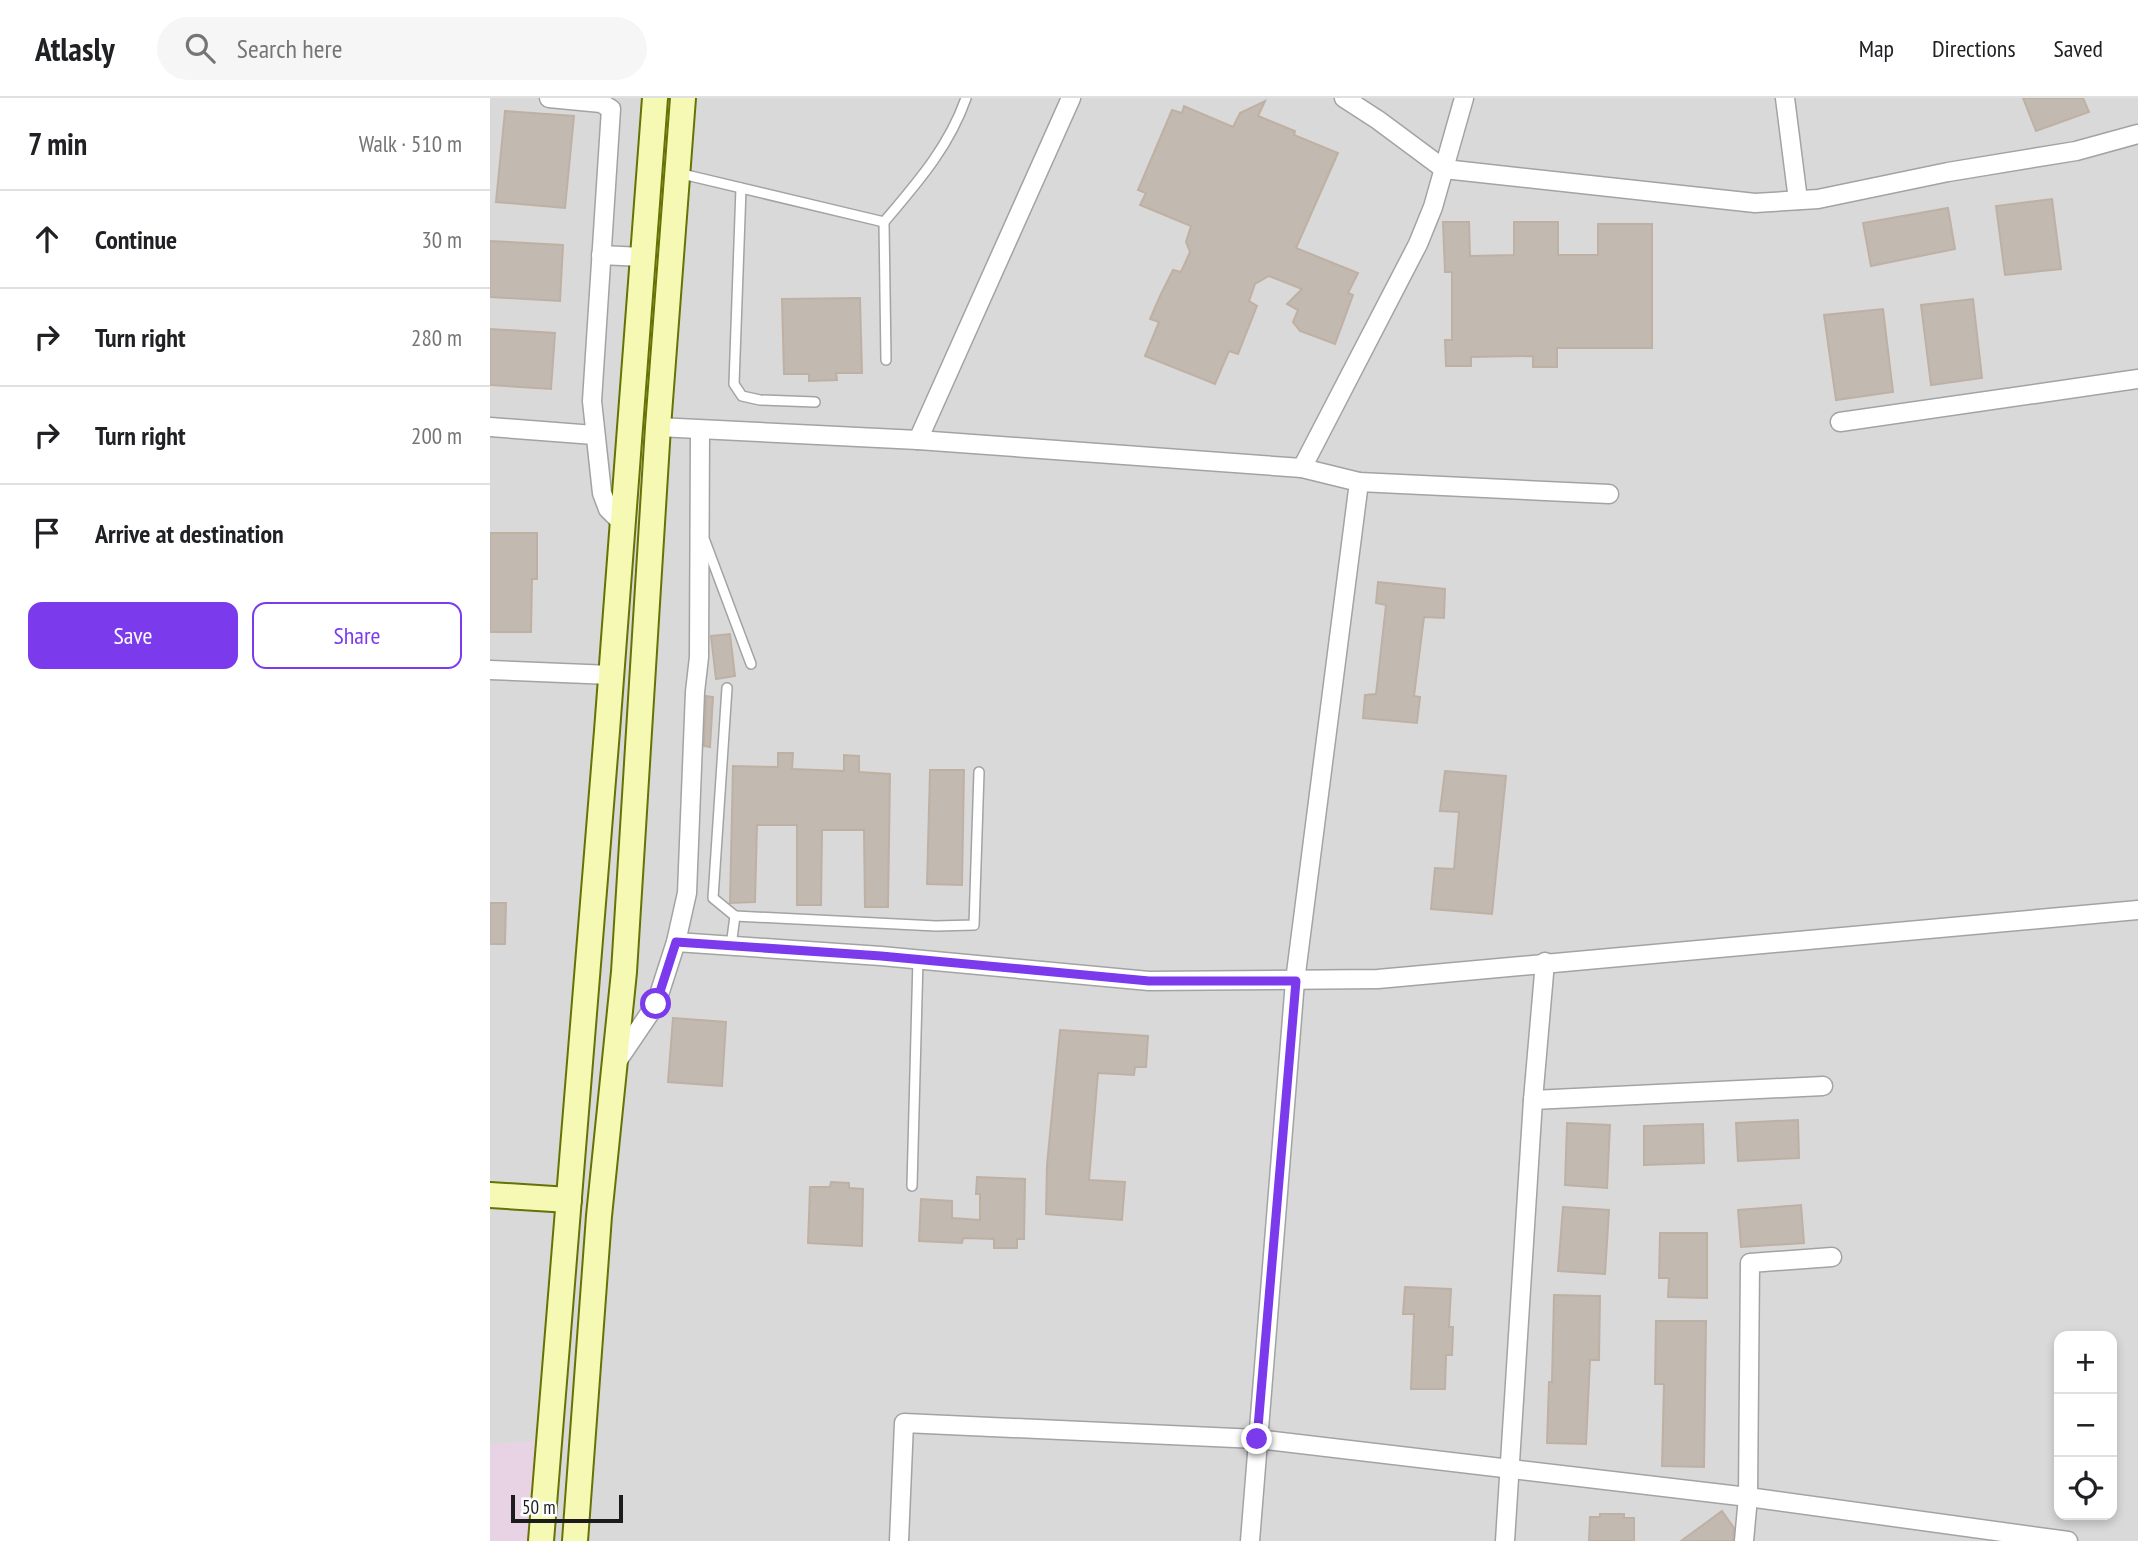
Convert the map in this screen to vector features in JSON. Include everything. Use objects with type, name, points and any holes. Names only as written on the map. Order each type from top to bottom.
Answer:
[{"type":"main road","points":[[541,1541],[623,524],[654,98]]},
{"type":"main road","points":[[575,1541],[599,1216],[624,972],[683,98]]},
{"type":"main road","points":[[490,1195],[569,1200]]},
{"type":"street","points":[[549,98],[601,103],[611,109],[592,401],[602,493],[608,509],[623,524]]},
{"type":"street","points":[[918,440],[1071,98]]},
{"type":"street","points":[[1344,98],[1444,169],[1755,203],[1818,199],[1948,172],[2076,151],[2138,134]]},
{"type":"street","points":[[1302,468],[1418,244],[1433,207],[1464,98]]},
{"type":"street","points":[[1785,98],[1798,200]]},
{"type":"street","points":[[601,255],[642,257]]},
{"type":"street","points":[[1840,422],[2138,379]]},
{"type":"street","points":[[659,427],[918,440],[1302,468],[1359,482],[1609,494]]},
{"type":"street","points":[[490,428],[594,435]]},
{"type":"street","points":[[615,1066],[656,1004],[676,942],[687,893],[695,692],[699,657],[700,430]]},
{"type":"street","points":[[1250,1541],[1296,981],[1359,482]]},
{"type":"street","points":[[490,670],[611,675]]},
{"type":"street","points":[[676,942],[918,959],[1149,981],[1296,981],[1378,979],[2138,910]]},
{"type":"street","points":[[1505,1541],[1533,1101],[1545,962]]},
{"type":"street","points":[[1533,1101],[1823,1086]]},
{"type":"street","points":[[1744,1541],[1748,1497],[1750,1262],[1832,1257]]},
{"type":"street","points":[[899,1541],[904,1423],[1257,1439],[1748,1497],[2068,1541]]},
{"type":"lane","points":[[886,360],[884,222],[920,180],[949,138],[965,98]]},
{"type":"lane","points":[[676,173],[884,222]]},
{"type":"lane","points":[[741,188],[734,384],[742,396],[760,400],[814,402]]},
{"type":"lane","points":[[699,526],[751,664]]},
{"type":"lane","points":[[727,688],[713,898],[734,916],[936,926],[974,925],[979,772]]},
{"type":"lane","points":[[731,946],[734,916]]},
{"type":"lane","points":[[912,1186],[918,959]]},
{"type":"shaded area","points":[[490,98],[2138,98],[2138,1541],[490,1541]]},
{"type":"shaded area","points":[[539,1441],[531,1541],[490,1541],[490,1444]]},
{"type":"building","points":[[2023,98],[2083,98],[2089,112],[2036,131]]},
{"type":"building","points":[[1265,101],[1258,116],[1295,131],[1294,135],[1338,153],[1296,248],[1358,273],[1348,293],[1353,295],[1335,344],[1300,331],[1293,322],[1298,310],[1287,304],[1302,289],[1269,276],[1255,284],[1249,301],[1257,306],[1238,354],[1229,351],[1215,384],[1145,356],[1159,322],[1150,319],[1173,270],[1181,272],[1190,252],[1186,242],[1191,226],[1140,205],[1146,193],[1138,190],[1172,110],[1182,113],[1184,106],[1233,127],[1240,113]]},
{"type":"building","points":[[505,111],[574,116],[565,208],[496,202]]},
{"type":"building","points":[[2052,199],[2061,269],[2005,275],[1996,206]]},
{"type":"building","points":[[1948,208],[1955,249],[1871,266],[1863,223]]},
{"type":"building","points":[[1443,222],[1469,222],[1470,256],[1514,255],[1514,222],[1558,222],[1558,255],[1598,255],[1598,224],[1652,224],[1652,348],[1557,348],[1557,367],[1533,367],[1533,356],[1471,357],[1471,366],[1446,366],[1445,340],[1452,340],[1452,272],[1445,272]]},
{"type":"building","points":[[490,241],[563,245],[560,301],[490,297]]},
{"type":"building","points":[[860,298],[862,373],[836,373],[837,380],[809,381],[809,374],[784,374],[782,299]]},
{"type":"building","points":[[1973,299],[1982,378],[1931,385],[1921,305]]},
{"type":"building","points":[[1883,309],[1893,392],[1836,400],[1824,315]]},
{"type":"building","points":[[490,329],[555,333],[551,389],[490,385]]},
{"type":"building","points":[[490,533],[537,533],[537,579],[532,579],[531,632],[490,632]]},
{"type":"building","points":[[1378,582],[1445,589],[1444,618],[1424,617],[1414,696],[1420,697],[1417,723],[1363,718],[1365,695],[1376,694],[1386,605],[1376,603]]},
{"type":"building","points":[[730,634],[735,676],[716,679],[711,636]]},
{"type":"building","points":[[706,696],[713,697],[710,747],[704,746]]},
{"type":"building","points":[[778,753],[793,753],[792,769],[844,771],[844,755],[859,756],[859,772],[890,774],[888,907],[865,907],[864,830],[822,830],[821,905],[797,905],[797,825],[757,825],[755,902],[730,903],[733,766],[778,767]]},
{"type":"building","points":[[930,770],[964,770],[962,885],[927,884]]},
{"type":"building","points":[[1445,771],[1506,776],[1492,914],[1431,909],[1435,868],[1454,869],[1459,812],[1440,811]]},
{"type":"building","points":[[490,903],[506,903],[505,944],[490,944]]},
{"type":"building","points":[[673,1018],[726,1022],[722,1086],[668,1082]]},
{"type":"building","points":[[1060,1030],[1148,1036],[1146,1067],[1135,1067],[1134,1075],[1098,1073],[1089,1180],[1125,1182],[1122,1220],[1046,1214],[1047,1165]]},
{"type":"building","points":[[1798,1120],[1799,1158],[1738,1161],[1736,1123]]},
{"type":"building","points":[[1567,1123],[1610,1125],[1607,1188],[1565,1185]]},
{"type":"building","points":[[1703,1124],[1704,1163],[1644,1165],[1644,1126]]},
{"type":"building","points":[[977,1177],[1025,1179],[1024,1239],[1017,1239],[1017,1248],[994,1248],[994,1239],[963,1238],[962,1243],[919,1241],[921,1199],[952,1201],[952,1218],[980,1220],[980,1194],[976,1194]]},
{"type":"building","points":[[831,1182],[849,1183],[849,1188],[863,1189],[862,1246],[808,1243],[810,1187],[830,1187]]},
{"type":"building","points":[[1801,1205],[1804,1243],[1741,1247],[1738,1210]]},
{"type":"building","points":[[1563,1207],[1609,1210],[1605,1274],[1558,1271]]},
{"type":"building","points":[[1660,1233],[1707,1233],[1707,1298],[1668,1297],[1669,1278],[1659,1278]]},
{"type":"building","points":[[1405,1287],[1451,1289],[1449,1327],[1453,1327],[1452,1355],[1446,1355],[1445,1389],[1411,1389],[1414,1314],[1403,1314]]},
{"type":"building","points":[[1554,1295],[1600,1296],[1599,1360],[1590,1360],[1586,1444],[1547,1443],[1549,1382],[1552,1382]]},
{"type":"building","points":[[1656,1321],[1706,1321],[1704,1467],[1662,1466],[1664,1384],[1655,1384]]},
{"type":"building","points":[[1722,1511],[1734,1528],[1733,1541],[1681,1541]]},
{"type":"building","points":[[1600,1514],[1624,1514],[1624,1518],[1634,1518],[1634,1541],[1589,1541],[1590,1517],[1600,1517]]},
{"type":"route","points":[[656,1004],[676,942],[881,956],[1149,981],[1296,981],[1257,1439]]}]
